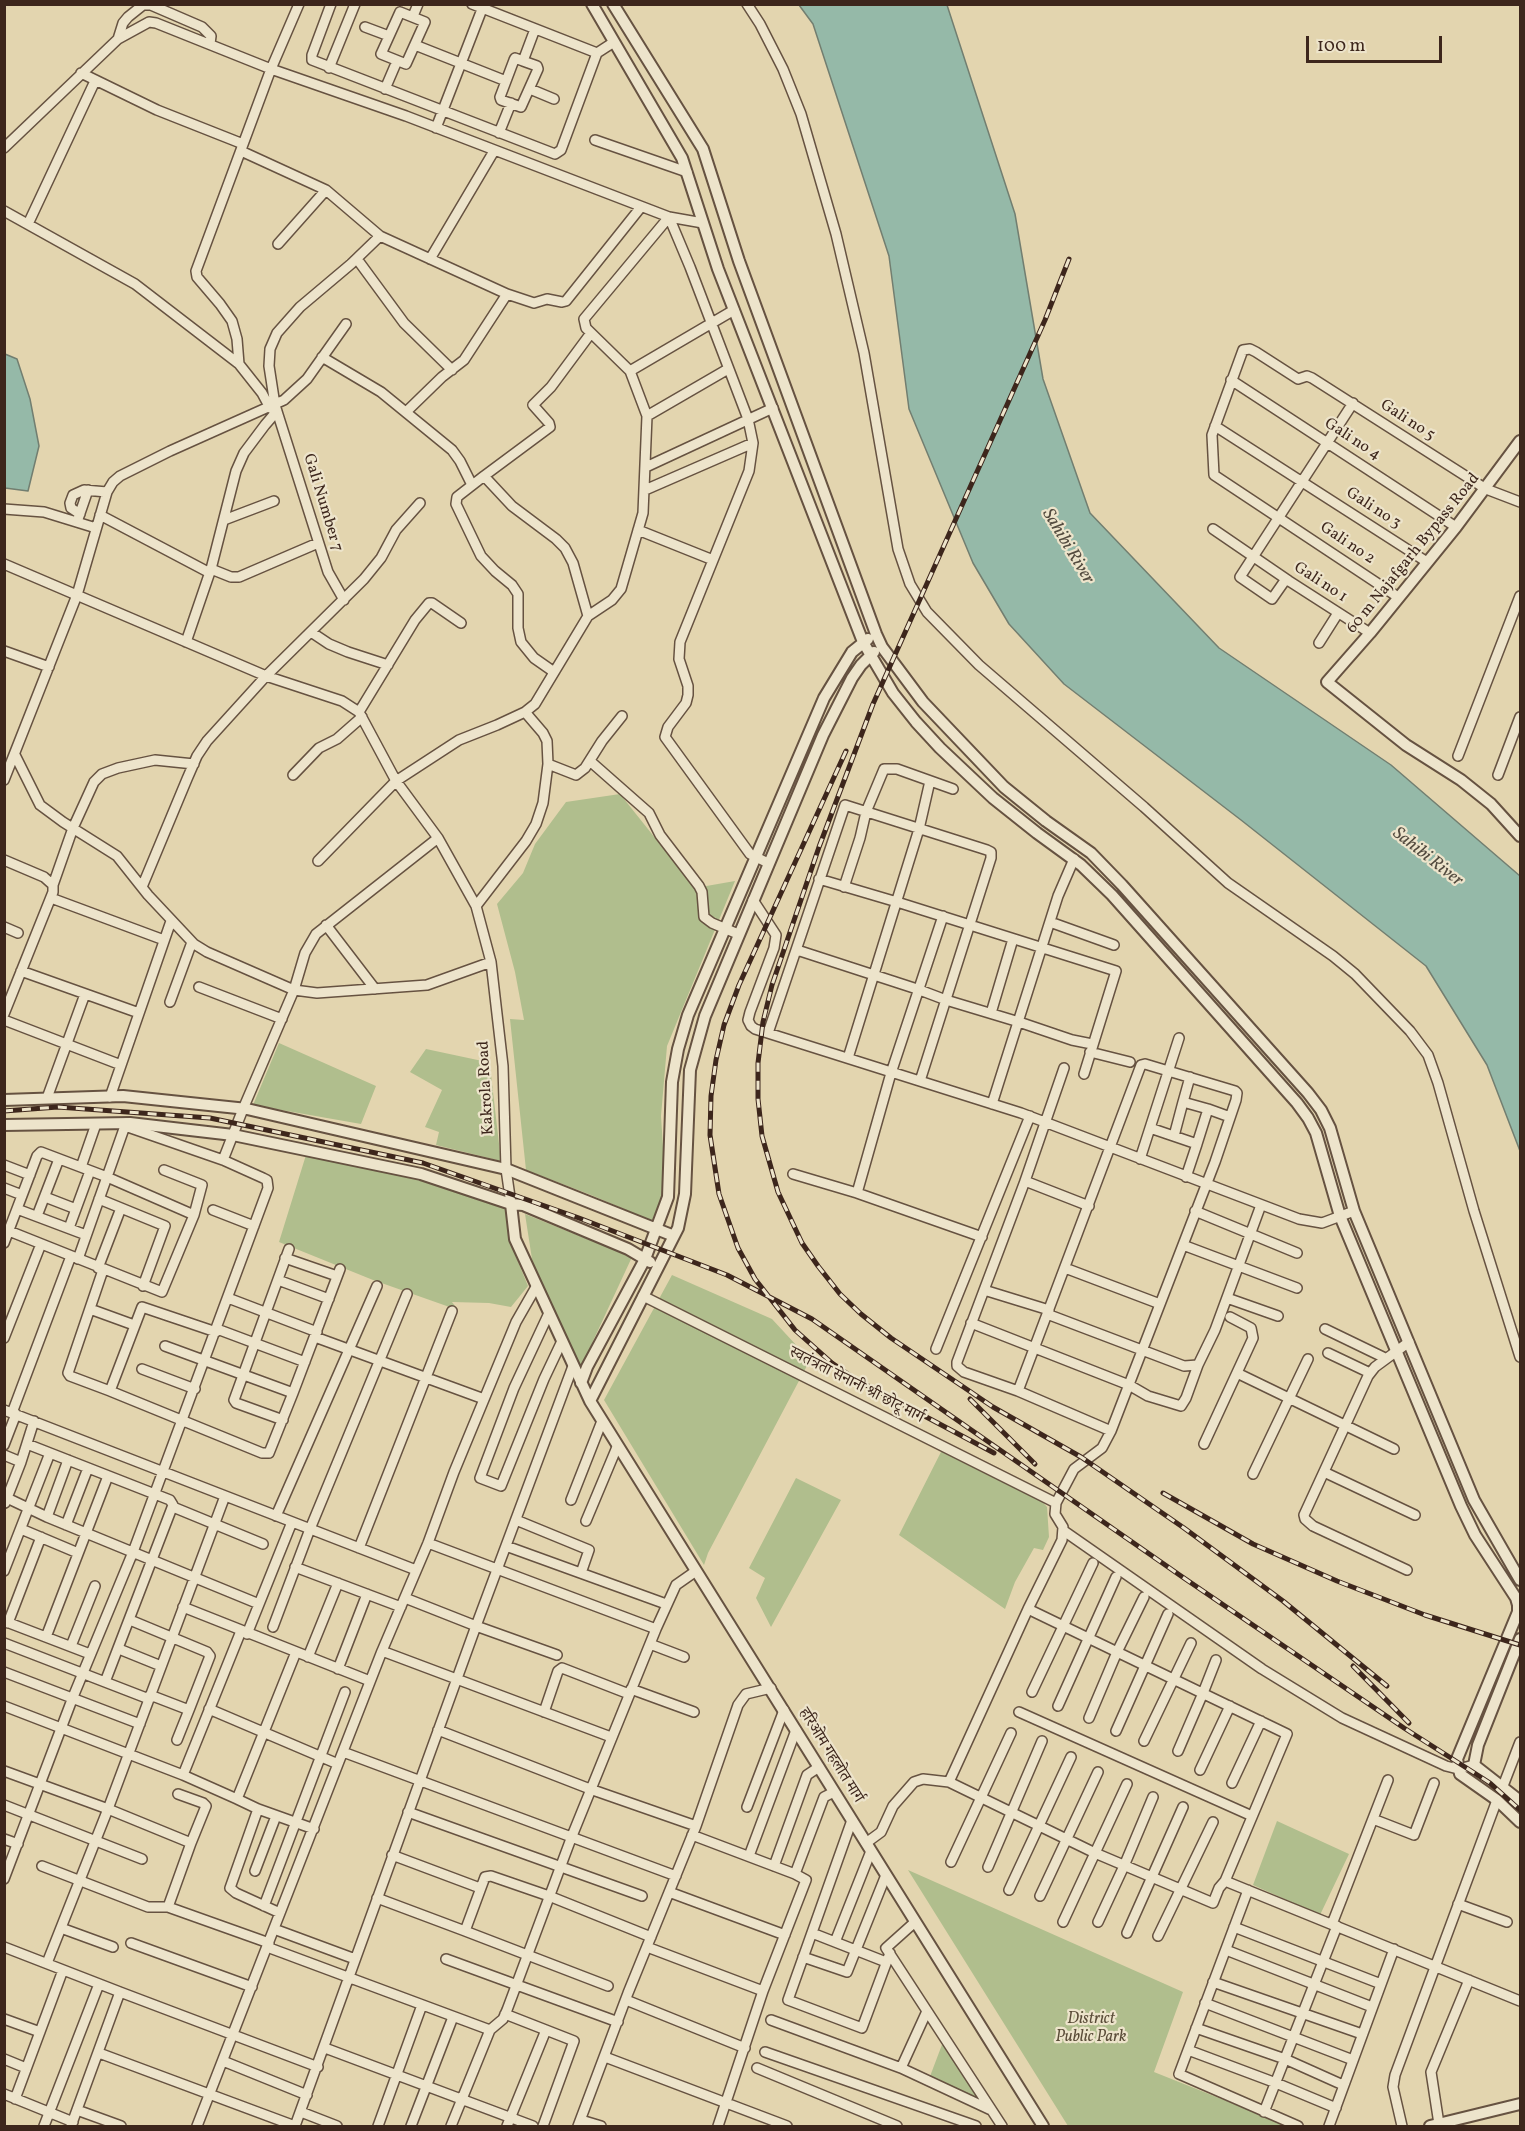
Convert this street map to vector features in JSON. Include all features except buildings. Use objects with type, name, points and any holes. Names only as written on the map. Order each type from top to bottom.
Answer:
[{"type":"street","points":[[239,364],[237,339],[232,321],[197,277],[196,271],[271,69],[298,4]]},
{"type":"street","points":[[332,4],[311,58],[315,62],[550,152],[559,153],[597,53],[614,42]]},
{"type":"street","points":[[329,68],[355,4]]},
{"type":"street","points":[[413,16],[418,4]]},
{"type":"street","points":[[472,4],[597,53]]},
{"type":"street","points":[[592,4],[682,158],[718,269],[863,642],[893,693],[940,748],[993,798],[1074,859],[1112,896],[1297,1103],[1316,1133],[1340,1216],[1461,1506],[1475,1535],[1516,1598],[1518,1612],[1457,1760],[1460,1774],[1497,1800],[1521,1822]]},
{"type":"street","points":[[613,4],[703,149],[739,261],[882,647],[923,702],[1004,787],[1091,853],[1122,885],[1321,1110],[1330,1128],[1354,1211],[1474,1500],[1521,1580]]},
{"type":"street","points":[[747,4],[783,69],[801,114],[836,234],[864,353],[898,549],[910,584],[927,612],[979,666],[1228,882],[1355,974],[1410,1031],[1428,1055],[1438,1083],[1474,1211],[1521,1357]]},
{"type":"street","points":[[118,39],[123,22],[128,16],[143,5],[151,5],[202,27],[211,36],[210,44]]},
{"type":"street","points":[[436,128],[483,7]]},
{"type":"street","points":[[400,12],[425,22],[407,64],[381,54],[389,36],[400,12]]},
{"type":"street","points":[[4,148],[118,39],[149,22],[271,69],[338,90],[669,218],[703,223]]},
{"type":"street","points":[[364,27],[389,36]]},
{"type":"street","points":[[523,60],[535,29]]},
{"type":"street","points":[[415,45],[506,81]]},
{"type":"street","points":[[515,58],[537,67],[522,107],[501,100],[506,81],[515,58]]},
{"type":"street","points":[[385,89],[397,61]]},
{"type":"street","points":[[81,73],[326,190],[380,236],[507,294],[534,303],[547,299],[566,301],[641,207]]},
{"type":"street","points":[[28,224],[95,81]]},
{"type":"street","points":[[530,89],[554,99]]},
{"type":"street","points":[[499,133],[511,103]]},
{"type":"street","points":[[595,140],[687,172]]},
{"type":"street","points":[[430,259],[494,152]]},
{"type":"street","points":[[278,244],[326,190]]},
{"type":"street","points":[[4,211],[135,284],[239,364],[274,408]]},
{"type":"street","points":[[669,218],[748,419],[753,443],[749,471],[680,642],[679,659],[688,686],[686,703],[668,727],[665,737],[750,854],[768,863]]},
{"type":"street","points":[[318,861],[396,782],[459,740],[525,712],[536,704],[588,616],[612,600],[621,589],[643,513],[647,416],[630,371],[584,324],[587,314],[669,218]]},
{"type":"street","points":[[186,642],[210,571],[236,471],[244,453],[265,425],[274,408],[269,366],[270,349],[278,333],[300,307],[357,259],[380,236]]},
{"type":"street","points":[[357,259],[404,323],[452,370]]},
{"type":"street","points":[[406,412],[442,376],[469,354],[507,294]]},
{"type":"street","points":[[630,371],[734,310]]},
{"type":"street","points":[[4,780],[77,595],[106,492],[120,476],[274,408],[307,379],[346,324]]},
{"type":"street","points":[[554,672],[526,650],[521,642],[518,628],[518,594],[481,556],[456,504],[457,497],[550,427],[533,405],[551,387],[591,333]]},
{"type":"street","name":"Gali no 5","points":[[1231,380],[1241,353],[1246,349],[1256,352],[1298,379],[1307,376],[1312,378],[1486,489],[1521,502]]},
{"type":"street","points":[[322,357],[381,392],[452,450],[472,485]]},
{"type":"street","points":[[647,416],[728,369]]},
{"type":"street","points":[[1215,426],[1231,380]]},
{"type":"street","name":"Gali no 4","points":[[1231,380],[1456,527]]},
{"type":"street","points":[[1286,579],[1272,599],[1240,577],[1353,403]]},
{"type":"street","name":"Gali Number 7","points":[[274,408],[308,503],[328,572],[344,600]]},
{"type":"street","points":[[646,467],[773,408]]},
{"type":"street","name":"Gali no 3","points":[[1215,426],[1428,562]]},
{"type":"street","name":"Gali no 2","points":[[1215,426],[1212,439],[1214,475],[1398,597]]},
{"type":"street","name":"60 m Najafgarh Bypass Road","points":[[1521,441],[1428,562],[1327,682],[1407,744],[1461,780],[1491,804],[1521,836]]},
{"type":"street","points":[[645,490],[753,443]]},
{"type":"street","points":[[484,476],[512,506],[547,531],[565,548],[573,563],[588,616]]},
{"type":"street","points":[[78,518],[71,508],[70,498],[77,492],[88,490],[106,492]]},
{"type":"street","points":[[78,518],[88,490]]},
{"type":"street","points":[[224,520],[274,501]]},
{"type":"street","points":[[142,887],[194,764],[213,734],[266,676],[374,568],[396,530],[420,503]]},
{"type":"street","points":[[4,509],[44,512],[78,518],[96,528]]},
{"type":"street","points":[[100,515],[210,571],[231,577],[239,577],[318,543]]},
{"type":"street","name":"Gali no 1","points":[[1213,529],[1370,633]]},
{"type":"street","points":[[638,530],[713,560]]},
{"type":"street","points":[[4,564],[266,676],[342,701],[361,715]]},
{"type":"street","points":[[1458,756],[1521,596]]},
{"type":"street","points":[[293,775],[319,748],[337,739],[361,715],[415,620],[429,603],[461,623]]},
{"type":"street","name":"Gali no 1","points":[[1319,643],[1338,613]]},
{"type":"street","points":[[311,632],[329,644],[388,665]]},
{"type":"street","points":[[581,1383],[587,1367],[645,1259],[668,1197],[672,1082],[678,1048],[688,1015],[824,698],[852,652],[876,634]]},
{"type":"street","points":[[590,1401],[674,1236],[683,1211],[688,1087],[694,1050],[705,1016],[823,735],[852,678],[870,656],[882,647]]},
{"type":"street","points":[[4,651],[49,667]]},
{"type":"street","points":[[476,906],[526,841],[536,824],[543,803],[548,764],[547,741],[525,712]]},
{"type":"street","name":"Kakrola Road","points":[[361,715],[396,782],[438,838],[476,906],[491,962],[503,1066],[506,1168],[515,1239],[590,1401]]},
{"type":"street","points":[[548,764],[576,775],[585,768],[602,741],[622,716]]},
{"type":"street","points":[[1498,775],[1521,717]]},
{"type":"street","points":[[15,755],[40,805],[117,856],[171,921],[192,942],[207,952],[294,990],[316,993],[427,985],[491,962]]},
{"type":"street","points":[[4,1014],[51,898],[52,885],[73,828],[94,782],[102,774],[118,768],[155,760],[194,764]]},
{"type":"street","points":[[590,761],[649,813],[660,835],[702,892],[704,917],[738,934]]},
{"type":"street","points":[[844,886],[866,812],[884,769],[897,769],[953,789]]},
{"type":"street","points":[[848,1058],[920,829],[930,781]]},
{"type":"street","points":[[768,1033],[845,805],[991,852],[920,1081]]},
{"type":"street","points":[[223,1160],[294,990],[310,942],[326,925],[438,838]]},
{"type":"street","points":[[992,1104],[1058,896],[1074,859]]},
{"type":"street","points":[[5,863],[44,877],[52,885]]},
{"type":"street","points":[[819,879],[1116,971],[1084,1074]]},
{"type":"street","points":[[51,898],[165,940]]},
{"type":"street","points":[[753,900],[776,935],[774,948],[750,1012],[748,1020],[751,1026],[1030,1116],[1111,1149],[1310,1223],[1322,1223],[1354,1211]]},
{"type":"street","points":[[856,1193],[917,989],[943,916]]},
{"type":"street","points":[[110,1096],[171,921]]},
{"type":"street","points":[[1050,922],[1114,945]]},
{"type":"street","points":[[326,925],[375,989]]},
{"type":"street","points":[[4,927],[18,933]]},
{"type":"street","points":[[992,1013],[1013,939]]},
{"type":"street","points":[[170,1002],[192,942]]},
{"type":"street","points":[[797,950],[1019,1022],[1130,1062]]},
{"type":"street","points":[[21,971],[139,1013]]},
{"type":"street","points":[[199,987],[282,1019]]},
{"type":"street","points":[[47,1098],[85,994]]},
{"type":"street","points":[[4,1020],[121,1065]]},
{"type":"street","points":[[1140,1159],[1179,1038]]},
{"type":"street","points":[[1018,1391],[1142,1065],[1151,1065],[1235,1090],[1236,1100],[1215,1162],[1111,1431],[1098,1452],[1074,1469],[1056,1503],[1055,1514],[1064,1531],[1262,1669],[1342,1718],[1446,1766],[1458,1769],[1474,1765],[1521,1801]]},
{"type":"street","points":[[1064,1068],[957,1366],[964,1372],[1018,1391],[1111,1431]]},
{"type":"street","points":[[1174,1136],[1190,1077]]},
{"type":"street","points":[[4,1100],[123,1096],[243,1109],[506,1168],[674,1236]]},
{"type":"street","points":[[1184,1102],[1230,1116]]},
{"type":"street","points":[[1186,1177],[1208,1109]]},
{"type":"street","points":[[936,1349],[1030,1116]]},
{"type":"street","points":[[69,1228],[76,1209],[96,1124]]},
{"type":"street","points":[[4,1125],[125,1125],[233,1135],[421,1174],[510,1204],[523,1205],[628,1249],[658,1267]]},
{"type":"street","points":[[4,1879],[73,1697],[133,1552],[268,1188],[267,1180],[223,1160],[125,1125]]},
{"type":"street","points":[[4,1445],[11,1412],[74,1258],[86,1235],[125,1125]]},
{"type":"street","points":[[1150,1128],[1197,1144]]},
{"type":"street","points":[[4,1243],[7,1230],[41,1152],[107,1177],[194,1215]]},
{"type":"street","points":[[37,1216],[59,1159]]},
{"type":"street","points":[[4,1166],[30,1175]]},
{"type":"street","points":[[7,1230],[159,1292],[163,1290],[194,1215],[202,1185],[164,1170]]},
{"type":"street","points":[[794,1174],[982,1237]]},
{"type":"street","points":[[1025,1181],[1089,1206]]},
{"type":"street","points":[[4,1188],[22,1195]]},
{"type":"street","points":[[45,1197],[76,1209]]},
{"type":"street","points":[[99,1200],[165,1226],[143,1286]]},
{"type":"street","points":[[971,1323],[1129,1386],[1148,1396],[1181,1406],[1215,1330],[1261,1205]]},
{"type":"street","points":[[121,1208],[68,1373],[70,1376],[265,1454],[270,1450],[283,1420],[339,1272],[285,1258]]},
{"type":"street","points":[[17,1209],[86,1235]]},
{"type":"street","points":[[213,1210],[254,1226]]},
{"type":"street","points":[[1195,1211],[1297,1253]]},
{"type":"street","points":[[4,1338],[41,1244]]},
{"type":"street","points":[[1183,1245],[1297,1288]]},
{"type":"street","points":[[283,1420],[235,1402],[289,1248]]},
{"type":"street","points":[[1065,1268],[1160,1304]]},
{"type":"street","points":[[278,1280],[329,1299]]},
{"type":"street","points":[[276,1516],[377,1286]]},
{"type":"street","points":[[197,2127],[382,1651],[428,1543],[516,1322],[536,1287]]},
{"type":"street","points":[[984,1290],[1048,1312],[1184,1366],[1198,1365]]},
{"type":"street","points":[[273,1627],[310,1529],[407,1294]]},
{"type":"street","name":"स्वतंत्रता सेनानी श्री छोटू मार्ग","points":[[642,1296],[1056,1503]]},
{"type":"street","points":[[228,1298],[266,1312],[348,1350],[484,1399]]},
{"type":"street","points":[[1227,1298],[1278,1316]]},
{"type":"street","points":[[110,1391],[140,1309],[144,1306],[305,1362]]},
{"type":"street","points":[[90,1309],[134,1325]]},
{"type":"street","points":[[359,1548],[452,1311]]},
{"type":"street","points":[[549,1314],[514,1388],[480,1478],[501,1486],[544,1378],[562,1341]]},
{"type":"street","points":[[1204,1444],[1253,1333],[1251,1328],[1244,1323],[1230,1317]]},
{"type":"street","points":[[1325,1329],[1386,1358]]},
{"type":"street","points":[[1407,1570],[1313,1526],[1304,1515],[1370,1372],[1409,1341]]},
{"type":"street","points":[[165,1346],[293,1394]]},
{"type":"street","points":[[1328,1353],[1370,1372]]},
{"type":"street","points":[[1252,1474],[1308,1359]]},
{"type":"street","points":[[99,2053],[295,2126],[325,2048],[419,1780],[573,1366]]},
{"type":"street","points":[[142,1369],[195,1389]]},
{"type":"street","points":[[1237,1373],[1394,1449]]},
{"type":"street","name":"हरिओम गहलोत मार्ग","points":[[590,1401],[1043,2127]]},
{"type":"street","points":[[11,1412],[416,1570]]},
{"type":"street","points":[[33,1421],[6,1501],[259,1604]]},
{"type":"street","points":[[571,1500],[602,1421]]},
{"type":"street","points":[[27,1444],[172,1502],[173,1507],[153,1561],[105,1682]]},
{"type":"street","points":[[586,1521],[617,1447]]},
{"type":"street","points":[[4,1571],[50,1453]]},
{"type":"street","points":[[4,1455],[21,1462]]},
{"type":"street","points":[[47,1517],[68,1460]]},
{"type":"street","points":[[66,1525],[88,1468]]},
{"type":"street","points":[[1324,1472],[1415,1515]]},
{"type":"street","points":[[46,1637],[108,1476]]},
{"type":"street","points":[[47,1963],[129,1754],[225,1496]]},
{"type":"street","points":[[173,1507],[263,1544]]},
{"type":"street","points":[[516,1520],[590,1550],[582,1573]]},
{"type":"street","points":[[183,1775],[209,1709],[259,1604],[292,1522]]},
{"type":"street","points":[[21,1529],[78,1553]]},
{"type":"street","points":[[949,1782],[1062,1540],[1064,1531]]},
{"type":"street","points":[[41,1538],[6,1622],[90,1654]]},
{"type":"street","points":[[428,1543],[656,1629]]},
{"type":"street","points":[[506,1546],[666,1604]]},
{"type":"street","points":[[1032,1692],[1093,1563]]},
{"type":"street","points":[[296,1567],[367,1594],[403,1602],[558,1655]]},
{"type":"street","points":[[451,2127],[490,2030],[506,2014],[572,1836],[666,1604],[676,1585],[696,1571]]},
{"type":"street","points":[[1058,1706],[1116,1577]]},
{"type":"street","points":[[308,1657],[338,1583]]},
{"type":"street","points":[[71,1646],[95,1586]]},
{"type":"street","points":[[338,1669],[367,1594]]},
{"type":"street","points":[[1089,1718],[1117,1652],[1144,1597]]},
{"type":"street","points":[[183,1607],[370,1682]]},
{"type":"street","points":[[835,1942],[869,1847],[881,1832],[893,1806],[914,1782],[923,1779],[949,1782],[1095,1853],[1213,1903],[1219,1888],[1225,1881],[1287,1734],[1028,1609]]},
{"type":"street","points":[[1116,1731],[1168,1614]]},
{"type":"street","points":[[130,1620],[207,1652],[210,1656],[177,1740]]},
{"type":"street","points":[[1474,1765],[1478,1745],[1521,1639]]},
{"type":"street","points":[[4,1643],[105,1682],[189,1710]]},
{"type":"street","points":[[1144,1741],[1191,1643]]},
{"type":"street","points":[[650,1644],[684,1657]]},
{"type":"street","points":[[119,1649],[160,1666]]},
{"type":"street","points":[[382,1651],[611,1737]]},
{"type":"street","points":[[237,1799],[296,1652]]},
{"type":"street","points":[[1178,1750],[1216,1660]]},
{"type":"street","points":[[544,1712],[558,1671],[562,1668],[694,1712]]},
{"type":"street","points":[[4,1672],[140,1724]]},
{"type":"street","points":[[1491,1675],[1504,1680]]},
{"type":"street","points":[[601,2127],[580,2123],[694,1830],[738,1705],[746,1694],[771,1688]]},
{"type":"street","points":[[264,1906],[345,1692]]},
{"type":"street","points":[[4,1706],[183,1775],[258,1809],[314,1829]]},
{"type":"street","points":[[1200,1770],[1230,1707]]},
{"type":"street","points":[[209,1709],[338,1764]]},
{"type":"street","points":[[747,1807],[784,1710]]},
{"type":"street","points":[[1019,1712],[1252,1816]]},
{"type":"street","points":[[1232,1783],[1260,1721]]},
{"type":"street","points":[[438,1730],[694,1830],[806,1880],[763,1991],[718,2127]]},
{"type":"street","points":[[749,1856],[796,1730]]},
{"type":"street","points":[[951,1862],[1011,1733]]},
{"type":"street","points":[[988,1867],[1042,1741]]},
{"type":"street","points":[[1503,1786],[1521,1742]]},
{"type":"street","points":[[343,1752],[676,1876]]},
{"type":"street","points":[[1009,1890],[1071,1757]]},
{"type":"street","points":[[774,1866],[807,1775],[819,1767]]},
{"type":"street","points":[[4,1771],[108,1809],[191,1843]]},
{"type":"street","points":[[1040,1896],[1098,1772]]},
{"type":"street","points":[[1264,2112],[1323,1962],[1388,1780]]},
{"type":"street","points":[[1373,1819],[1414,1835],[1434,1782]]},
{"type":"street","points":[[1063,1922],[1127,1784]]},
{"type":"street","points":[[795,1874],[824,1797],[834,1792]]},
{"type":"street","points":[[168,1907],[206,1806],[178,1794]]},
{"type":"street","points":[[1098,1922],[1153,1797]]},
{"type":"street","points":[[1402,2127],[1393,2082],[1497,1800]]},
{"type":"street","points":[[4,1805],[142,1859]]},
{"type":"street","points":[[1127,1933],[1183,1807]]},
{"type":"street","points":[[258,1809],[230,1888],[280,1913]]},
{"type":"street","points":[[408,1812],[642,1896]]},
{"type":"street","points":[[255,1871],[276,1816]]},
{"type":"street","points":[[852,1820],[788,2000],[862,2028],[888,1958]]},
{"type":"street","points":[[1158,1936],[1213,1822]]},
{"type":"street","points":[[4,1839],[18,1844]]},
{"type":"street","points":[[392,1855],[480,1888]]},
{"type":"street","points":[[42,1866],[148,1906],[168,1907],[349,1979],[490,2030]]},
{"type":"street","points":[[803,1957],[847,1972],[886,1875]]},
{"type":"street","points":[[465,1931],[480,1888],[488,1876],[549,1896],[651,1936]]},
{"type":"street","points":[[1225,1881],[1521,2001]]},
{"type":"street","points":[[1248,1890],[1179,2074],[1298,2127]]},
{"type":"street","points":[[669,1892],[785,1935]]},
{"type":"street","points":[[377,1898],[608,1986]]},
{"type":"street","points":[[1458,1904],[1507,1922]]},
{"type":"street","points":[[915,1922],[886,1948],[888,1958],[927,2011],[1002,2127]]},
{"type":"street","points":[[1234,1927],[1381,1984]]},
{"type":"street","points":[[61,1928],[113,1947]]},
{"type":"street","points":[[274,1929],[355,1959]]},
{"type":"street","points":[[812,1933],[856,1951],[888,1958]]},
{"type":"street","points":[[131,1943],[252,1987]]},
{"type":"street","points":[[4,1947],[318,2067]]},
{"type":"street","points":[[647,1947],[763,1991]]},
{"type":"street","points":[[1329,2127],[1394,1949]]},
{"type":"street","points":[[1226,1950],[1372,2007]]},
{"type":"street","points":[[446,1959],[618,2022]]},
{"type":"street","points":[[15,2099],[63,1970]]},
{"type":"street","points":[[1469,1980],[1431,2072],[1434,2125],[1521,2104]]},
{"type":"street","points":[[1214,1982],[1362,2034]]},
{"type":"street","points":[[45,2127],[99,1984]]},
{"type":"street","points":[[4,2094],[72,2124],[120,1992]]},
{"type":"street","points":[[626,2000],[745,2048]]},
{"type":"street","points":[[1205,2003],[1353,2060]]},
{"type":"street","points":[[378,2127],[422,2006]]},
{"type":"street","points":[[901,2068],[927,2011]]},
{"type":"street","points":[[506,2014],[574,2042],[543,2127]]},
{"type":"street","points":[[411,2127],[453,2017]]},
{"type":"street","points":[[4,2019],[40,2032]]},
{"type":"street","points":[[771,2020],[901,2068],[992,2110]]},
{"type":"street","points":[[1196,2028],[1285,2059],[1343,2085]]},
{"type":"street","points":[[509,2122],[546,2030]]},
{"type":"street","points":[[325,2048],[461,2100],[509,2122],[533,2127]]},
{"type":"street","points":[[1188,2050],[1336,2108]]},
{"type":"street","points":[[765,2052],[976,2127]]},
{"type":"street","points":[[605,2057],[787,2127]]},
{"type":"street","points":[[4,2059],[26,2068]]},
{"type":"street","points":[[223,2061],[307,2095]]},
{"type":"street","points":[[757,2068],[897,2127]]},
{"type":"street","points":[[77,2110],[121,2127]]},
{"type":"street","points":[[301,2112],[337,2127]]},
{"type":"green space","points":[[620,794],[695,888],[735,881],[667,1046],[661,1116],[664,1163],[661,1199],[652,1221],[526,1170],[510,1019],[524,1020],[515,972],[497,904],[523,873],[535,844],[566,802]]},
{"type":"green space","points":[[279,1043],[376,1086],[361,1124],[253,1105]]},
{"type":"green space","points":[[426,1049],[487,1062],[490,1066],[501,1161],[436,1145],[439,1132],[425,1127],[442,1090],[410,1072]]},
{"type":"green space","points":[[306,1155],[427,1180],[506,1206],[512,1247],[528,1286],[511,1307],[489,1303],[452,1302],[458,1310],[373,1280],[279,1242]]},
{"type":"green space","points":[[525,1214],[632,1257],[580,1369],[534,1272]]},
{"type":"green space","points":[[672,1275],[772,1319],[810,1360],[708,1553],[704,1565],[604,1400]]},
{"type":"green space","points":[[943,1448],[1038,1497],[1047,1507],[1049,1537],[1043,1550],[1034,1548],[1015,1582],[1005,1609],[899,1535]]},
{"type":"green space","points":[[796,1478],[841,1500],[771,1627],[756,1598],[765,1578],[749,1568]]},
{"type":"green space","points":[[1277,1821],[1349,1854],[1320,1915],[1253,1885]]},
{"type":"green space","name":"District Public Park","points":[[908,1870],[1183,1992],[1154,2072],[1289,2126],[1068,2126]]},
{"type":"green space","points":[[943,2042],[985,2105],[929,2079]]},
{"type":"water","name":"Sahibi River","points":[[799,5],[947,5],[1015,214],[1043,379],[1090,513],[1219,648],[1391,765],[1520,876],[1520,1151],[1487,1065],[1426,966],[1064,684],[1009,624],[973,563],[909,409],[889,256],[813,24]]},
{"type":"water","points":[[5,354],[17,359],[30,399],[39,446],[28,491],[5,488]]},
{"type":"railway","points":[[1069,259],[1045,320],[873,704],[819,847],[772,985],[763,1022],[758,1063],[758,1099],[762,1136],[778,1192],[802,1243],[840,1294],[861,1314],[891,1338],[993,1407],[1081,1457],[1184,1528],[1283,1601],[1387,1686]]},
{"type":"railway","points":[[846,751],[739,985],[724,1025],[711,1096],[710,1135],[719,1194],[738,1248],[755,1279],[795,1330],[832,1363],[855,1379],[994,1453]]},
{"type":"railway","points":[[4,1111],[58,1107],[210,1118],[423,1163],[579,1218],[727,1275],[812,1319],[1181,1576],[1404,1728],[1490,1783],[1520,1810]]},
{"type":"railway","points":[[970,1399],[1035,1464]]},
{"type":"railway","points":[[1163,1493],[1253,1544],[1337,1581],[1425,1615],[1520,1645]]},
{"type":"railway","points":[[1353,1666],[1409,1723]]}]
